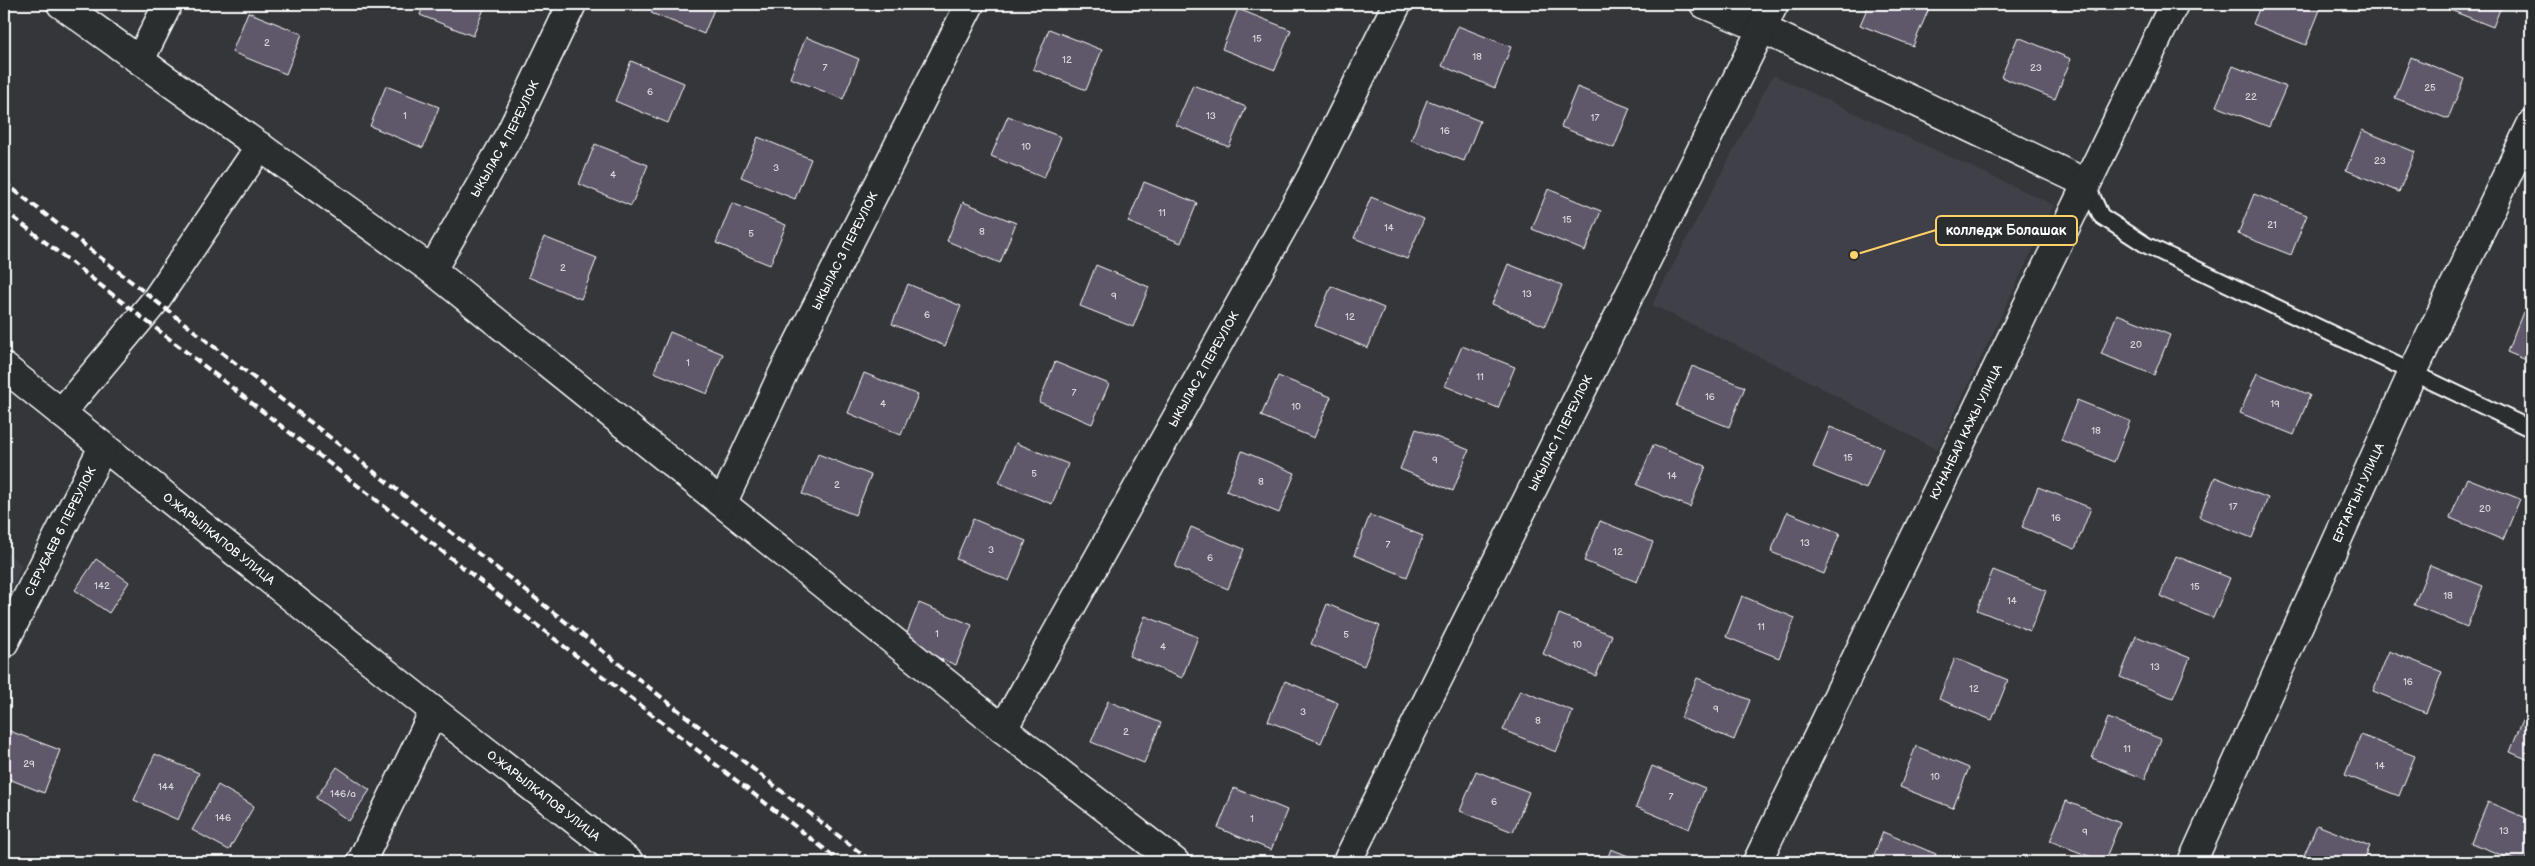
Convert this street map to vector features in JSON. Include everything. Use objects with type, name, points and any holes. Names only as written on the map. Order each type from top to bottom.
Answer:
[{"type":"street","points":[[61,4],[432,270],[1003,729],[1175,862]]},
{"type":"street","points":[[140,60],[168,4]]},
{"type":"street","name":"ЫКЫЛАС 4 ПЕРЕУЛОК","points":[[432,270],[511,132],[572,4]]},
{"type":"street","name":"ЫКЫЛАС 3 ПЕРЕУЛОК","points":[[723,502],[784,371],[970,4]]},
{"type":"street","name":"ЫКЫЛАС 2 ПЕРЕУЛОК","points":[[1003,729],[1311,177],[1397,4]]},
{"type":"street","points":[[1704,4],[1761,28],[2086,183]]},
{"type":"street","name":"ЫКЫЛАС 1 ПЕРЕУЛОК","points":[[1347,862],[1774,4]]},
{"type":"street","name":"КУНАНБАЙ КАЖЫ УЛИЦА","points":[[1757,862],[2174,4]]},
{"type":"street","name":"ЕРТАРГЫН УЛИЦА","points":[[2192,862],[2413,372],[2531,125]]},
{"type":"street","points":[[61,413],[155,301],[260,146]]},
{"type":"street","name":"О.ЖАРЫЛКАПОВ УЛИЦА","points":[[4,367],[434,711],[629,862]]},
{"type":"street","name":"С.ЕРУБАЕВ 6 ПЕРЕУЛОК","points":[[4,643],[103,447]]},
{"type":"street","points":[[361,862],[434,711]]},
{"type":"lane","points":[[2086,183],[2101,216],[2146,245],[2531,429]]},
{"type":"shaded area","points":[[1773,75],[2054,205],[1937,450],[1801,377],[1652,305]]},
{"type":"shaded area","points":[[4,550],[22,565],[4,605]]},
{"type":"building","points":[[424,4],[486,4],[473,36],[420,15]]},
{"type":"building","points":[[655,4],[716,4],[704,34],[651,13]]},
{"type":"building","points":[[862,4],[884,4],[881,11]]},
{"type":"building","points":[[1869,4],[1924,4],[1930,6],[1913,46],[1860,25]]},
{"type":"building","points":[[2075,4],[2098,4],[2095,12]]},
{"type":"building","points":[[2261,4],[2322,5],[2306,45],[2253,24]]},
{"type":"building","points":[[2440,4],[2502,4],[2493,27],[2440,6]]},
{"type":"building","points":[[1238,9],[1291,30],[1275,70],[1222,49]]},
{"type":"building","points":[[248,12],[302,34],[286,74],[232,52]]},
{"type":"building","points":[[1458,26],[1511,47],[1495,88],[1442,66]]},
{"type":"building","points":[[1049,29],[1102,50],[1086,90],[1033,69]]},
{"type":"building","points":[[806,37],[859,59],[843,99],[790,78]]},
{"type":"building","points":[[2018,37],[2071,59],[2055,99],[2001,77]]},
{"type":"building","points":[[2411,57],[2464,79],[2448,119],[2395,98]]},
{"type":"building","points":[[631,61],[684,83],[668,123],[615,101]]},
{"type":"building","points":[[2233,66],[2286,87],[2269,127],[2216,106]]},
{"type":"building","points":[[1193,85],[1246,107],[1229,147],[1176,125]]},
{"type":"building","points":[[386,86],[439,107],[423,148],[370,126]]},
{"type":"building","points":[[1577,87],[1630,108],[1614,148],[1561,127]]},
{"type":"building","points":[[1427,100],[1480,121],[1464,161],[1411,140]]},
{"type":"building","points":[[1008,116],[1061,137],[1044,178],[991,156]]},
{"type":"building","points":[[2362,130],[2415,152],[2399,192],[2346,170]]},
{"type":"building","points":[[758,137],[811,159],[795,199],[741,177]]},
{"type":"building","points":[[595,144],[648,165],[631,206],[579,184]]},
{"type":"building","points":[[1144,182],[1197,203],[1181,243],[1128,222]]},
{"type":"building","points":[[1548,189],[1601,211],[1585,251],[1532,229]]},
{"type":"building","points":[[2254,194],[2307,215],[2291,255],[2238,234]]},
{"type":"building","points":[[1371,197],[1424,219],[1407,259],[1354,238]]},
{"type":"building","points":[[963,202],[1016,223],[1000,263],[947,241]]},
{"type":"building","points":[[732,203],[786,225],[770,265],[716,243]]},
{"type":"building","points":[[544,237],[597,258],[581,299],[528,277]]},
{"type":"building","points":[[1508,264],[1562,285],[1545,326],[1492,304]]},
{"type":"building","points":[[1096,265],[1149,287],[1133,327],[1080,306]]},
{"type":"building","points":[[908,284],[961,306],[945,346],[892,324]]},
{"type":"building","points":[[1331,286],[1384,308],[1368,348],[1315,326]]},
{"type":"building","points":[[2523,312],[2531,315],[2531,362],[2507,352]]},
{"type":"building","points":[[2117,314],[2170,335],[2154,375],[2101,354]]},
{"type":"building","points":[[670,332],[723,354],[707,394],[654,372]]},
{"type":"building","points":[[1462,346],[1515,367],[1498,408],[1445,386]]},
{"type":"building","points":[[1055,362],[1109,384],[1092,424],[1039,402]]},
{"type":"building","points":[[1692,366],[1745,387],[1729,427],[1676,406]]},
{"type":"building","points":[[864,373],[918,395],[901,435],[848,413]]},
{"type":"building","points":[[2257,373],[2310,395],[2294,435],[2240,413]]},
{"type":"building","points":[[1278,376],[1331,397],[1314,438],[1261,416]]},
{"type":"building","points":[[2077,400],[2130,421],[2114,462],[2061,440]]},
{"type":"building","points":[[1830,427],[1883,448],[1866,489],[1813,467]]},
{"type":"building","points":[[1416,429],[1469,450],[1453,491],[1400,469]]},
{"type":"building","points":[[1016,443],[1068,464],[1052,504],[999,483]]},
{"type":"building","points":[[1653,445],[1706,466],[1690,507],[1637,485]]},
{"type":"building","points":[[1242,451],[1295,473],[1279,513],[1226,491]]},
{"type":"building","points":[[818,454],[871,475],[855,515],[802,494]]},
{"type":"building","points":[[2215,477],[2268,498],[2252,538],[2199,517]]},
{"type":"building","points":[[2467,478],[2520,499],[2503,540],[2450,518]]},
{"type":"building","points":[[2038,487],[2091,508],[2075,549],[2022,527]]},
{"type":"building","points":[[1787,512],[1840,533],[1824,574],[1771,552]]},
{"type":"building","points":[[1370,515],[1423,536],[1407,577],[1354,555]]},
{"type":"building","points":[[973,519],[1026,541],[1009,581],[956,559]]},
{"type":"building","points":[[1600,521],[1653,542],[1637,582],[1584,561]]},
{"type":"building","points":[[1191,527],[1244,549],[1228,589],[1175,567]]},
{"type":"building","points":[[2176,556],[2230,578],[2213,618],[2160,596]]},
{"type":"building","points":[[96,559],[129,582],[109,613],[75,590]]},
{"type":"building","points":[[2430,565],[2483,586],[2467,627],[2414,605]]},
{"type":"building","points":[[1993,570],[2046,591],[2030,631],[1977,610]]},
{"type":"building","points":[[1742,596],[1795,618],[1779,658],[1726,637]]},
{"type":"building","points":[[919,603],[972,625],[956,665],[903,643]]},
{"type":"building","points":[[1327,604],[1380,626],[1364,666],[1311,644]]},
{"type":"building","points":[[1559,614],[1612,635],[1596,676],[1543,654]]},
{"type":"building","points":[[1145,616],[1198,637],[1182,678],[1129,656]]},
{"type":"building","points":[[2136,636],[2190,658],[2173,698],[2120,677]]},
{"type":"building","points":[[2389,651],[2442,672],[2426,713],[2373,691]]},
{"type":"building","points":[[1955,658],[2008,680],[1992,720],[1939,699]]},
{"type":"building","points":[[1697,678],[1750,700],[1734,740],[1681,718]]},
{"type":"building","points":[[1285,681],[1338,703],[1321,743],[1268,721]]},
{"type":"building","points":[[1520,690],[1573,711],[1556,752],[1503,730]]},
{"type":"building","points":[[1108,701],[1161,723],[1144,763],[1091,742]]},
{"type":"building","points":[[2526,712],[2531,714],[2531,761],[2510,752]]},
{"type":"building","points":[[2108,718],[2161,739],[2145,779],[2092,758]]},
{"type":"building","points":[[7,730],[60,750],[44,793],[4,777],[4,739]]},
{"type":"building","points":[[2361,735],[2415,756],[2399,796],[2345,775]]},
{"type":"building","points":[[1916,746],[1969,768],[1953,808],[1900,787]]},
{"type":"building","points":[[155,754],[199,773],[178,820],[134,800]]},
{"type":"building","points":[[1652,766],[1705,788],[1689,829],[1636,807]]},
{"type":"building","points":[[337,767],[370,790],[349,821],[316,798]]},
{"type":"building","points":[[1476,771],[1529,792],[1513,832],[1460,811]]},
{"type":"building","points":[[218,785],[254,806],[229,850],[192,830]]},
{"type":"building","points":[[1234,788],[1287,810],[1271,850],[1218,828]]},
{"type":"building","points":[[2066,801],[2120,823],[2104,862],[2050,841]]},
{"type":"building","points":[[2488,802],[2531,820],[2531,847],[2525,862],[2519,862],[2471,843]]},
{"type":"building","points":[[2317,825],[2370,846],[2363,862],[2301,862]]},
{"type":"building","points":[[1883,832],[1936,854],[1933,862],[1871,862]]},
{"type":"building","points":[[1611,849],[1643,862],[1606,862]]},
{"type":"railway","points":[[4,182],[872,862]]},
{"type":"railway","points":[[4,210],[841,862]]},
{"type":"place","name":"колледж Болашак","points":[[1854,255]]}]
